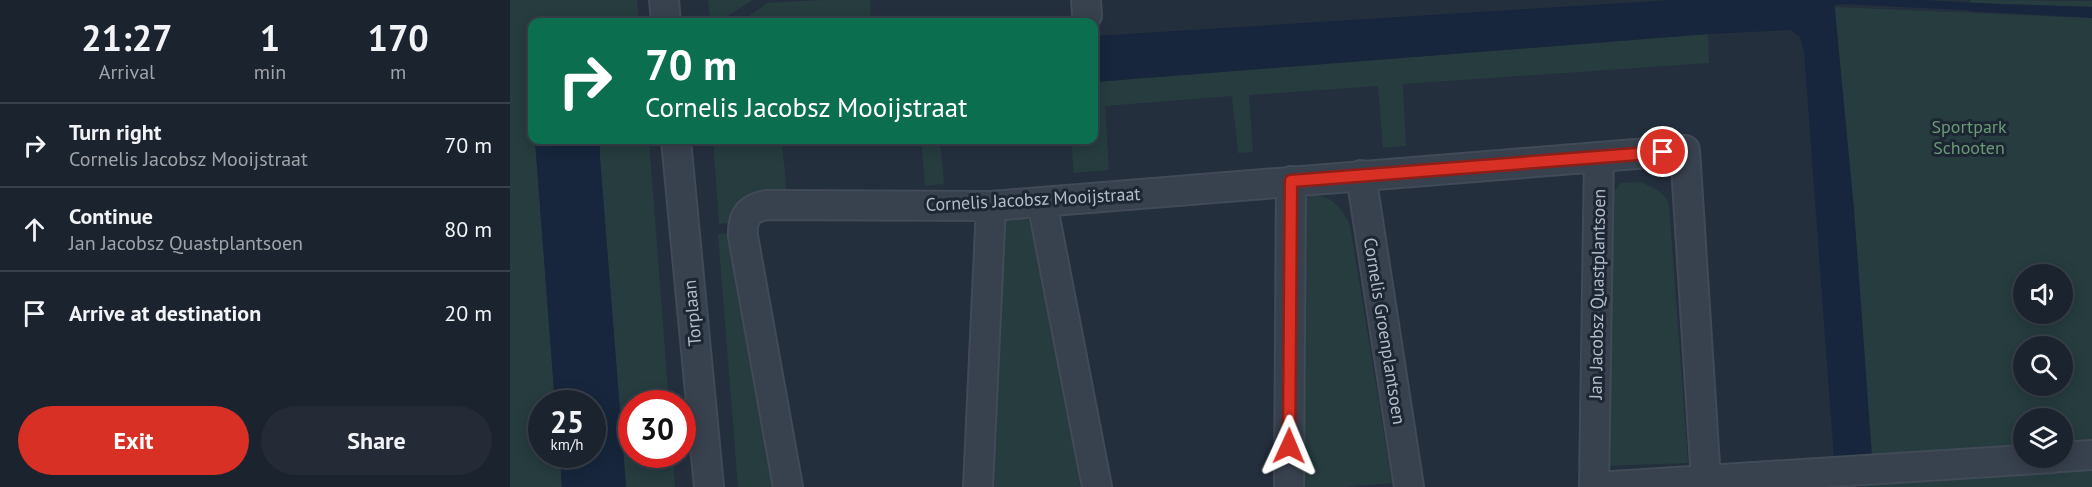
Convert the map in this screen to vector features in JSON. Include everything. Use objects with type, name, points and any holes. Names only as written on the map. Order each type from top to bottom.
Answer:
[{"type":"street","points":[[664,0],[666,18]]},
{"type":"street","name":"Torplaan","points":[[676,144],[709,487]]},
{"type":"street","points":[[1599,157],[1684,150],[1706,480]]},
{"type":"street","name":"Cornelis Jacobsz Mooijstraat","points":[[788,487],[742,236],[746,213],[755,207],[767,205],[991,206],[1599,157]]},
{"type":"street","name":"Jan Jacobsz Quastplantsoen","points":[[1595,487],[1599,157]]},
{"type":"street","name":"Cornelis Groenplantsoen","points":[[1361,175],[1409,487]]},
{"type":"street","points":[[1289,487],[1291,181]]},
{"type":"street","points":[[1042,202],[1097,487]]},
{"type":"street","points":[[978,487],[991,206]]},
{"type":"street","points":[[2073,456],[2092,454]]},
{"type":"street","points":[[1595,487],[2013,461]]},
{"type":"green space","points":[[510,0],[637,0],[639,18],[528,18],[528,144],[535,144],[554,390],[528,390],[528,468],[561,468],[562,487],[510,487]]},
{"type":"green space","points":[[708,0],[753,0],[724,18],[710,18]]},
{"type":"green space","points":[[870,0],[871,18],[746,18],[767,3]]},
{"type":"green space","points":[[1970,0],[2092,1],[2092,7],[1970,3]]},
{"type":"green space","name":"Sportpark Schooten","points":[[1835,7],[2092,18],[2092,487],[1861,487],[1874,485]]},
{"type":"green space","points":[[1708,34],[1709,63],[1403,84],[1406,146],[1383,148],[1378,86],[1249,95],[1253,152],[1238,153],[1232,96],[1105,106],[1109,170],[1074,173],[1071,144],[1098,144],[1098,82]]},
{"type":"green space","points":[[600,144],[649,144],[668,390],[618,390]]},
{"type":"green space","points":[[713,144],[782,144],[787,197],[734,222],[719,224]]},
{"type":"green space","points":[[921,144],[940,144],[944,184],[925,186]]},
{"type":"green space","points":[[1641,182],[1661,193],[1669,204],[1688,463],[1602,466],[1609,198],[1621,183]]},
{"type":"green space","points":[[1315,195],[1337,205],[1350,225],[1392,483],[1345,487],[1298,487],[1304,199]]},
{"type":"green space","points":[[1018,214],[1034,223],[1040,240],[1080,487],[992,487],[1002,226],[1009,216]]},
{"type":"green space","points":[[735,233],[775,487],[738,487],[718,234]]},
{"type":"green space","points":[[624,468],[674,468],[675,487],[626,487]]},
{"type":"water","points":[[1672,0],[1834,0],[1854,209],[1872,456],[1834,459],[1804,51],[1800,37],[1791,30],[1708,34],[1098,82],[1098,36]]},
{"type":"water","points":[[1970,3],[2092,7],[2092,18],[1970,11]]},
{"type":"water","points":[[535,144],[600,144],[618,390],[618,468],[624,468],[626,487],[562,487],[561,468],[606,468],[606,390],[554,390]]},
{"type":"waterway","points":[[1824,1],[1846,0],[1980,7]]},
{"type":"route","points":[[1289,446],[1291,181],[1663,152]]}]
